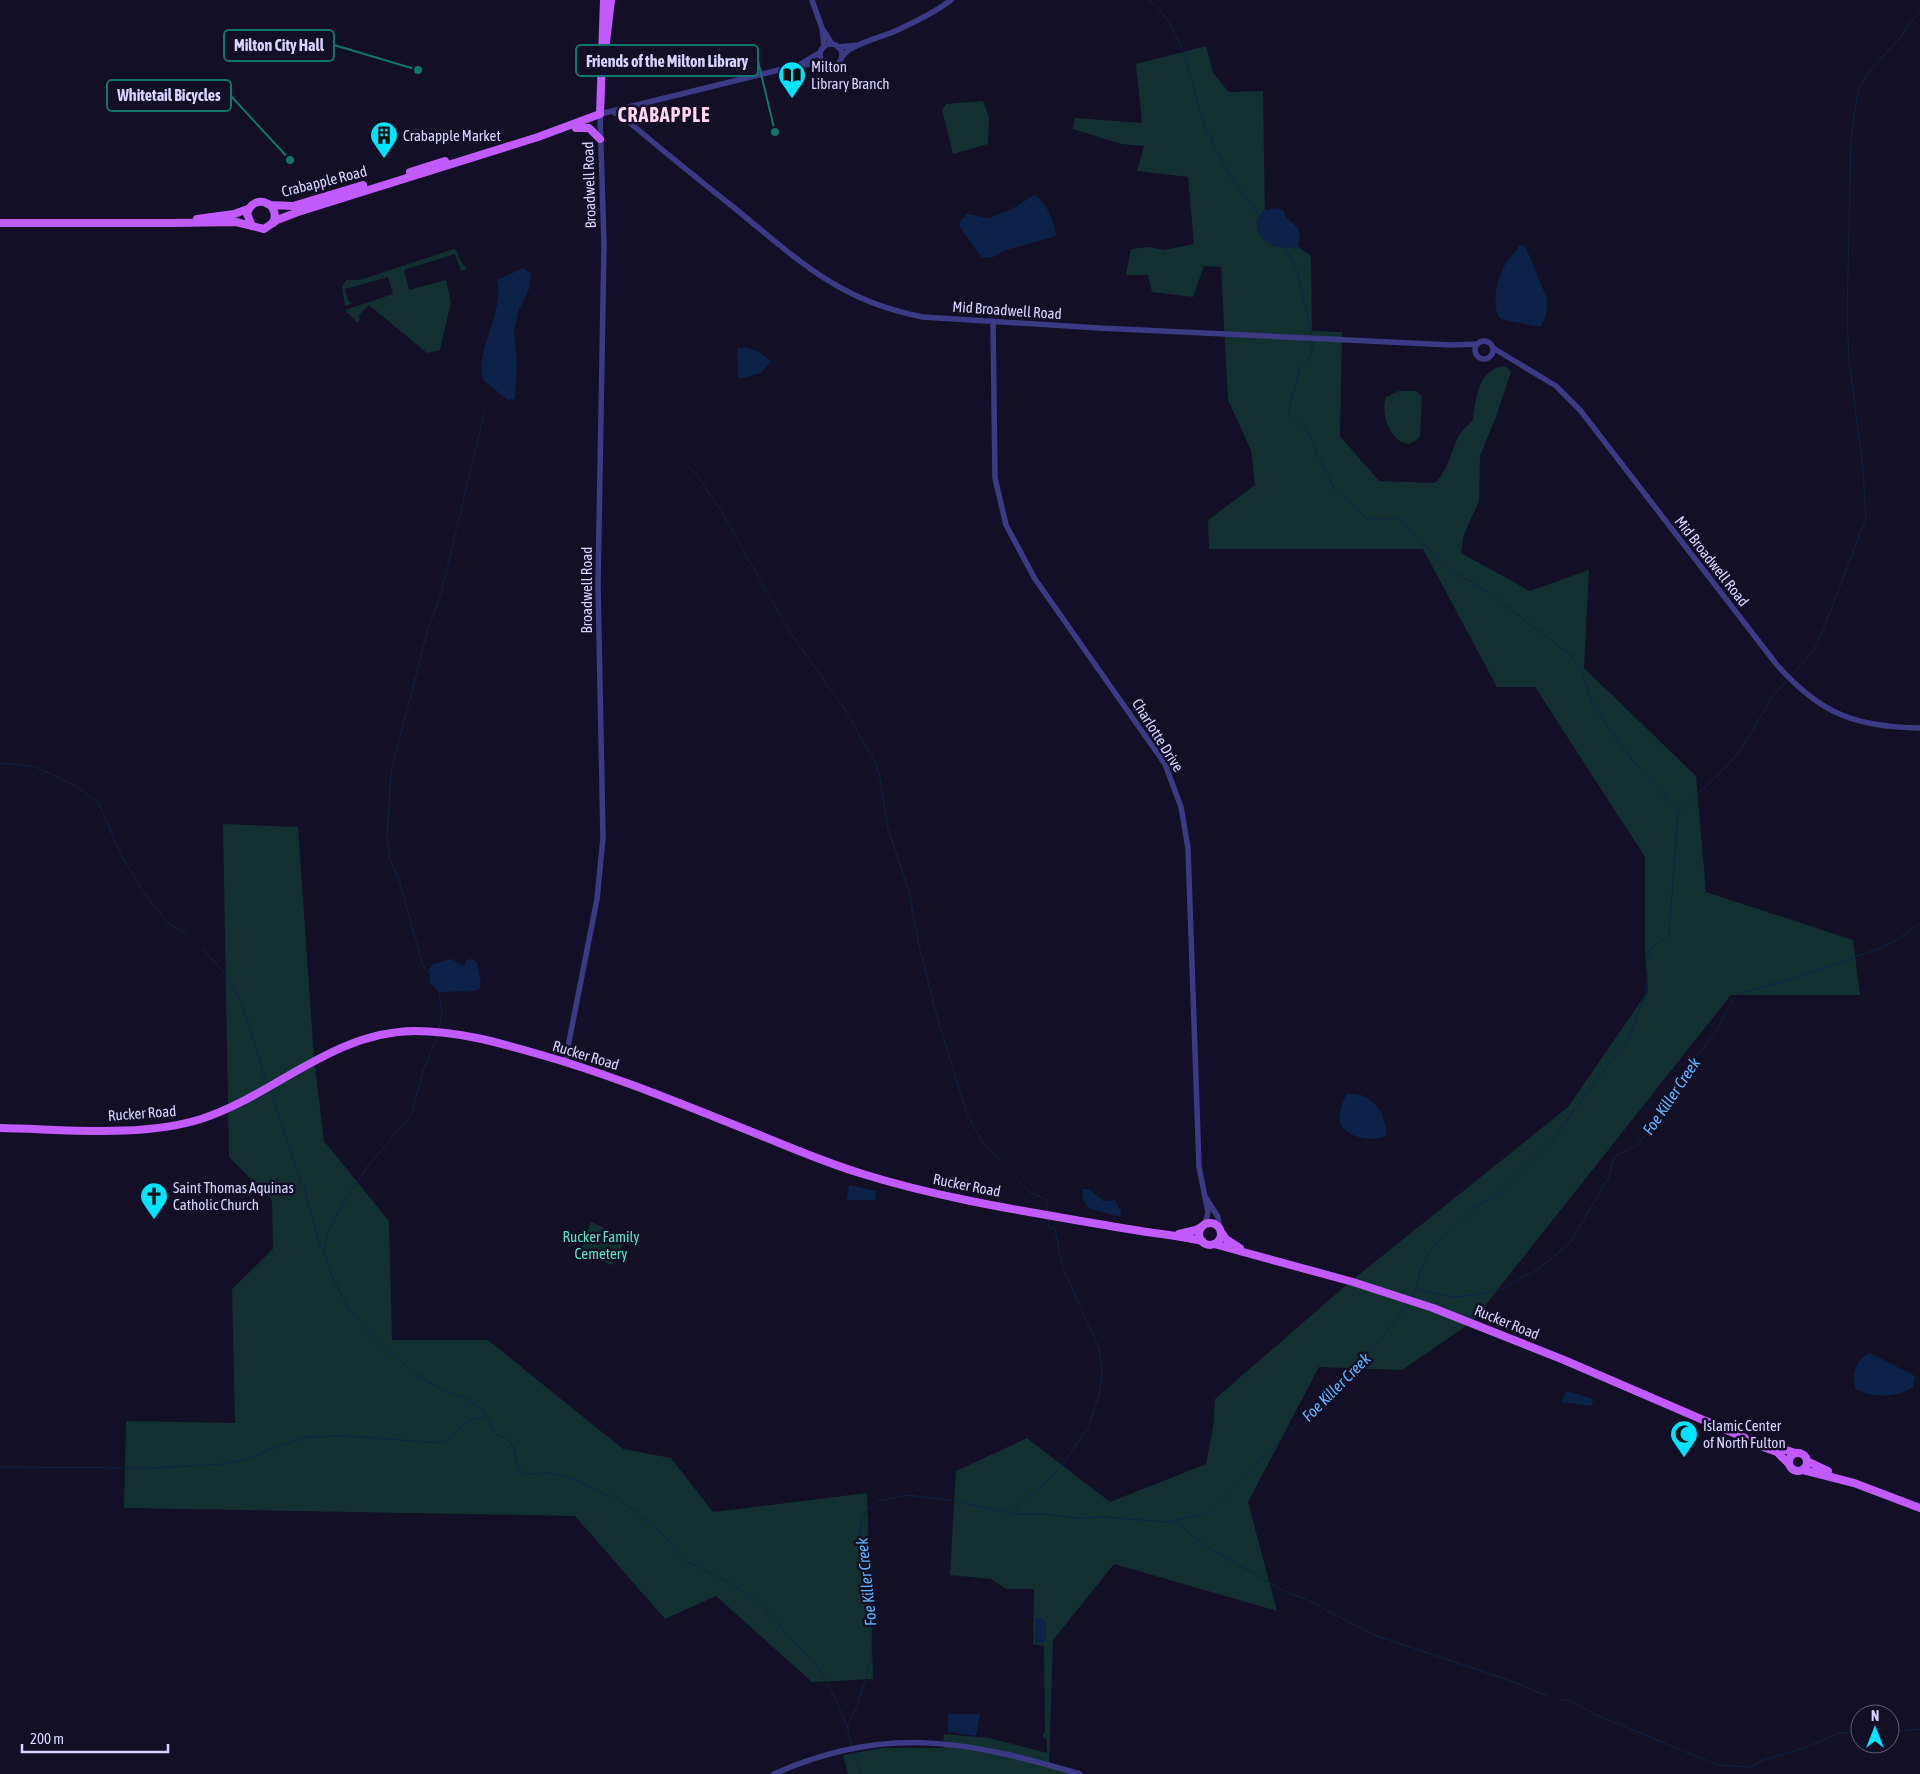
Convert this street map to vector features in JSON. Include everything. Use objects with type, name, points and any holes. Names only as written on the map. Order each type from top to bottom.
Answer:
[{"type":"main road","points":[[600,114],[604,0]]},
{"type":"main road","points":[[602,68],[611,0]]},
{"type":"main road","name":"Crabapple Road","points":[[272,224],[298,212],[538,137],[600,114]]},
{"type":"main road","name":"Crabapple Road","points":[[270,205],[288,206],[322,198],[600,114]]},
{"type":"main road","points":[[538,137],[542,138],[580,126],[588,128],[600,138]]},
{"type":"main road","points":[[0,224],[172,223],[236,222],[261,230],[272,224],[275,212],[270,205],[259,201],[248,209],[234,214],[172,223]]},
{"type":"main road","points":[[248,209],[247,218],[252,226]]},
{"type":"main road","name":"Rucker Road","points":[[0,1128],[123,1130],[174,1126],[202,1118],[232,1106],[338,1048],[360,1040],[410,1031],[460,1034],[566,1062],[620,1079],[862,1174],[936,1193],[1202,1241]]},
{"type":"main road","points":[[1213,1223],[1221,1231],[1219,1240],[1214,1244],[1202,1241],[1200,1232],[1204,1225],[1213,1223]]},
{"type":"main road","name":"Rucker Road","points":[[1164,1235],[1184,1234],[1204,1225]]},
{"type":"main road","name":"Rucker Road","points":[[1221,1231],[1229,1242],[1251,1254]]},
{"type":"main road","name":"Rucker Road","points":[[1214,1244],[1417,1302],[1556,1357],[1746,1438],[1795,1453]]},
{"type":"main road","name":"Rucker Road","points":[[1746,1438],[1749,1442],[1781,1455],[1789,1464]]},
{"type":"main road","points":[[1854,1483],[1845,1477],[1818,1468],[1807,1461],[1803,1454],[1795,1453],[1790,1457],[1789,1464],[1793,1470],[1803,1470],[1854,1483],[1920,1508]]},
{"type":"main road","points":[[1803,1470],[1807,1461]]},
{"type":"street","points":[[812,0],[822,28],[832,44],[838,47],[859,45]]},
{"type":"street","points":[[600,114],[799,66],[823,64],[834,66],[842,57],[859,45],[894,32],[951,0]]},
{"type":"street","points":[[822,28],[824,46]]},
{"type":"street","points":[[799,66],[819,53],[824,46],[832,44]]},
{"type":"street","points":[[838,47],[842,57]]},
{"type":"street","points":[[819,53],[823,64]]},
{"type":"street","points":[[624,118],[629,107]]},
{"type":"street","name":"Mid Broadwell Road","points":[[612,111],[624,118],[806,267],[847,293],[872,305],[906,314],[993,321],[1452,345],[1477,344]]},
{"type":"street","name":"Broadwell Road","points":[[566,1062],[598,899],[603,838],[598,584],[604,245],[600,114]]},
{"type":"street","name":"Charlotte Drive","points":[[993,321],[995,478],[1006,525],[1035,579],[1161,759],[1173,780],[1181,806],[1188,848],[1199,1167],[1208,1212],[1204,1225]]},
{"type":"street","points":[[1486,341],[1493,348],[1490,356],[1483,359],[1476,354],[1477,344],[1486,341]]},
{"type":"street","name":"Mid Broadwell Road","points":[[1452,345],[1476,354]]},
{"type":"street","name":"Mid Broadwell Road","points":[[1493,348],[1556,386],[1580,410],[1777,665],[1797,686],[1820,706],[1851,719],[1889,728],[1920,728]]},
{"type":"street","name":"Mid Broadwell Road","points":[[1490,356],[1512,360]]},
{"type":"street","name":"Charlotte Drive","points":[[1205,1196],[1218,1217],[1221,1231]]},
{"type":"street","points":[[774,1774],[838,1751],[858,1747],[916,1742],[960,1744],[1003,1752],[1080,1774]]},
{"type":"green space","points":[[1206,46],[1213,73],[1229,92],[1263,91],[1265,223],[1311,256],[1312,331],[1342,332],[1340,436],[1379,481],[1435,483],[1447,465],[1458,437],[1473,420],[1477,394],[1484,378],[1497,368],[1506,366],[1511,372],[1480,456],[1479,501],[1463,537],[1461,553],[1530,591],[1589,570],[1584,668],[1696,776],[1706,892],[1853,940],[1860,995],[1731,995],[1472,1322],[1402,1370],[1319,1367],[1248,1502],[1277,1611],[1114,1564],[1053,1640],[1049,1767],[1078,1774],[848,1774],[843,1755],[882,1748],[943,1748],[944,1734],[989,1738],[1047,1753],[1047,1740],[1042,1736],[1045,1731],[1044,1646],[1033,1644],[1034,1589],[1006,1589],[991,1579],[950,1575],[956,1471],[1027,1438],[1110,1502],[1206,1464],[1213,1428],[1215,1399],[1351,1281],[1568,1107],[1648,991],[1645,950],[1645,857],[1535,687],[1497,687],[1423,549],[1209,549],[1208,520],[1255,485],[1251,450],[1228,400],[1221,267],[1204,266],[1193,297],[1152,292],[1148,275],[1126,275],[1131,249],[1149,247],[1164,250],[1194,244],[1188,177],[1137,171],[1144,146],[1121,144],[1073,129],[1075,118],[1142,123],[1136,64]]},
{"type":"green space","points":[[983,101],[989,117],[988,144],[953,154],[942,110],[946,104]]},
{"type":"green space","points":[[454,249],[467,269],[461,271],[455,254],[404,270],[409,290],[446,280],[451,302],[440,350],[427,353],[369,305],[358,316],[360,319],[358,323],[345,310],[393,294],[388,277],[345,289],[348,300],[352,304],[345,306],[342,287],[346,280],[360,280]]},
{"type":"green space","points":[[1399,391],[1416,391],[1422,396],[1420,436],[1409,444],[1402,442],[1392,433],[1384,411],[1386,397]]},
{"type":"green space","points":[[223,824],[298,827],[314,1058],[324,1141],[389,1221],[392,1340],[488,1340],[623,1449],[671,1458],[713,1512],[867,1493],[873,1679],[812,1682],[716,1596],[665,1619],[575,1516],[124,1508],[126,1421],[235,1423],[232,1289],[273,1249],[272,1200],[229,1157]]},
{"type":"green space","name":"Rucker Family Cemetery","points":[[591,1222],[627,1238],[612,1265],[579,1254]]},
{"type":"water","points":[[1034,195],[1038,197],[1049,213],[1056,236],[1006,250],[993,257],[982,258],[960,227],[960,221],[967,214],[989,218],[1010,210]]},
{"type":"water","points":[[1276,208],[1283,210],[1286,217],[1298,228],[1300,239],[1297,248],[1274,247],[1259,236],[1256,221],[1264,210]]},
{"type":"water","points":[[1522,245],[1526,248],[1546,296],[1546,312],[1540,327],[1500,319],[1497,313],[1496,292],[1502,270],[1519,246]]},
{"type":"water","points":[[523,268],[531,274],[529,289],[518,312],[514,332],[517,361],[515,399],[508,400],[484,381],[481,371],[482,359],[497,306],[497,280]]},
{"type":"water","points":[[746,347],[761,353],[771,361],[761,373],[738,379],[737,349]]},
{"type":"water","points":[[451,959],[464,966],[467,960],[472,959],[477,962],[481,983],[480,988],[475,991],[439,992],[430,983],[429,969],[433,964]]},
{"type":"water","points":[[1347,1094],[1363,1096],[1375,1105],[1384,1118],[1386,1135],[1376,1139],[1357,1137],[1343,1128],[1340,1116],[1343,1101]]},
{"type":"water","points":[[849,1185],[876,1191],[875,1200],[847,1200]]},
{"type":"water","points":[[1083,1189],[1089,1189],[1103,1201],[1115,1200],[1121,1211],[1120,1217],[1088,1208],[1082,1196]]},
{"type":"water","points":[[1870,1353],[1915,1376],[1913,1387],[1907,1391],[1885,1396],[1870,1394],[1856,1389],[1854,1379],[1856,1368],[1861,1359]]},
{"type":"water","points":[[1567,1391],[1593,1399],[1592,1406],[1561,1402]]},
{"type":"water","points":[[1036,1618],[1042,1618],[1046,1622],[1046,1640],[1042,1643],[1035,1642]]},
{"type":"water","points":[[948,1714],[980,1714],[976,1736],[948,1732]]},
{"type":"waterway","points":[[1149,0],[1162,12],[1180,43],[1206,128],[1217,152],[1237,185],[1261,216]]},
{"type":"waterway","points":[[1791,676],[1813,651],[1822,633],[1866,518],[1863,470],[1849,359],[1847,317],[1851,138],[1858,90],[1870,70],[1899,39],[1920,12]]},
{"type":"waterway","points":[[1286,249],[1298,274],[1312,334]]},
{"type":"waterway","points":[[1312,340],[1312,354],[1300,368],[1288,413],[1306,429],[1334,488],[1368,519],[1401,519],[1420,542],[1453,571],[1485,590],[1572,656],[1582,673],[1593,704],[1612,733],[1641,771],[1663,793],[1678,812],[1669,935],[1648,951],[1648,958]]},
{"type":"waterway","points":[[429,973],[423,966],[399,880],[390,859],[387,840],[391,772],[428,629],[441,594],[485,410]]},
{"type":"waterway","points":[[687,465],[697,475],[720,509],[789,631],[843,707],[875,762],[880,778],[888,829],[909,892],[919,945],[935,1010],[966,1111],[981,1140],[999,1160],[1031,1193],[1047,1200],[1047,1211]]},
{"type":"waterway","points":[[1678,812],[1721,772],[1736,755],[1775,694],[1788,679]]},
{"type":"waterway","points":[[0,763],[36,767],[76,786],[99,803],[121,855],[147,897],[168,923],[188,935]]},
{"type":"waterway","name":"Foe Killer Creek","points":[[1412,1297],[1416,1289],[1454,1297],[1482,1294],[1502,1289],[1541,1267],[1570,1243],[1608,1179],[1614,1157],[1637,1145],[1661,1117],[1678,1080],[1712,1037],[1737,994],[1798,977],[1878,949],[1895,941],[1920,923]]},
{"type":"waterway","points":[[202,949],[216,963],[236,993],[249,1026],[265,1079]]},
{"type":"waterway","points":[[1416,1288],[1421,1269],[1430,1250],[1474,1209],[1502,1190],[1553,1140],[1592,1085],[1627,1041],[1646,992],[1648,972]]},
{"type":"waterway","points":[[439,992],[442,1013],[439,1029]]},
{"type":"waterway","points":[[324,1250],[328,1233],[346,1198],[367,1167],[411,1115],[424,1068],[438,1035]]},
{"type":"waterway","points":[[271,1092],[304,1187],[320,1246],[326,1255],[331,1274],[349,1309],[380,1344],[436,1387],[470,1401],[482,1409],[496,1434],[510,1442],[514,1448],[519,1471],[528,1474],[550,1473],[571,1478],[621,1501],[660,1531],[684,1560],[731,1583],[761,1605],[819,1669],[833,1693],[847,1726],[852,1747]]},
{"type":"waterway","points":[[1013,1514],[1022,1502],[1045,1484],[1066,1460],[1089,1426],[1099,1395],[1102,1372],[1099,1348],[1062,1266],[1055,1229],[1049,1228],[1048,1217]]},
{"type":"waterway","name":"Foe Killer Creek","points":[[847,1726],[859,1701],[871,1659],[872,1623],[860,1545],[861,1523],[866,1511],[877,1501],[908,1495],[961,1502],[1012,1514],[1045,1514],[1074,1518],[1105,1517],[1165,1522],[1199,1515],[1211,1510],[1223,1499],[1374,1348],[1409,1303]]},
{"type":"waterway","points":[[0,1467],[153,1468],[222,1464],[252,1458],[265,1451],[307,1437],[348,1436],[441,1443],[452,1437],[466,1422],[484,1416]]},
{"type":"waterway","points":[[1176,1522],[1204,1545],[1284,1591],[1307,1600],[1374,1635],[1514,1682],[1547,1696]]},
{"type":"waterway","points":[[1560,1699],[1571,1701],[1594,1714],[1718,1765],[1751,1767],[1761,1761],[1804,1748],[1840,1733],[1850,1732]]},
{"type":"waterway","points":[[1900,1731],[1920,1729]]},
{"type":"waterway","name":"Foe Killer Creek","points":[[853,1751],[861,1774]]},
{"type":"place","name":"Milton City Hall","points":[[418,70]]},
{"type":"place","name":"Milton Library Branch","points":[[792,99]]},
{"type":"place","name":"Friends of the Milton Library","points":[[775,132]]},
{"type":"place","name":"Crabapple Market","points":[[384,159]]},
{"type":"place","name":"Whitetail Bicycles","points":[[290,160]]},
{"type":"place","name":"Saint Thomas Aquinas Catholic Church","points":[[154,1220]]},
{"type":"place","name":"Islamic Center of North Fulton","points":[[1684,1458]]},
{"type":"district","name":"CRABAPPLE","points":[[664,114]]}]
